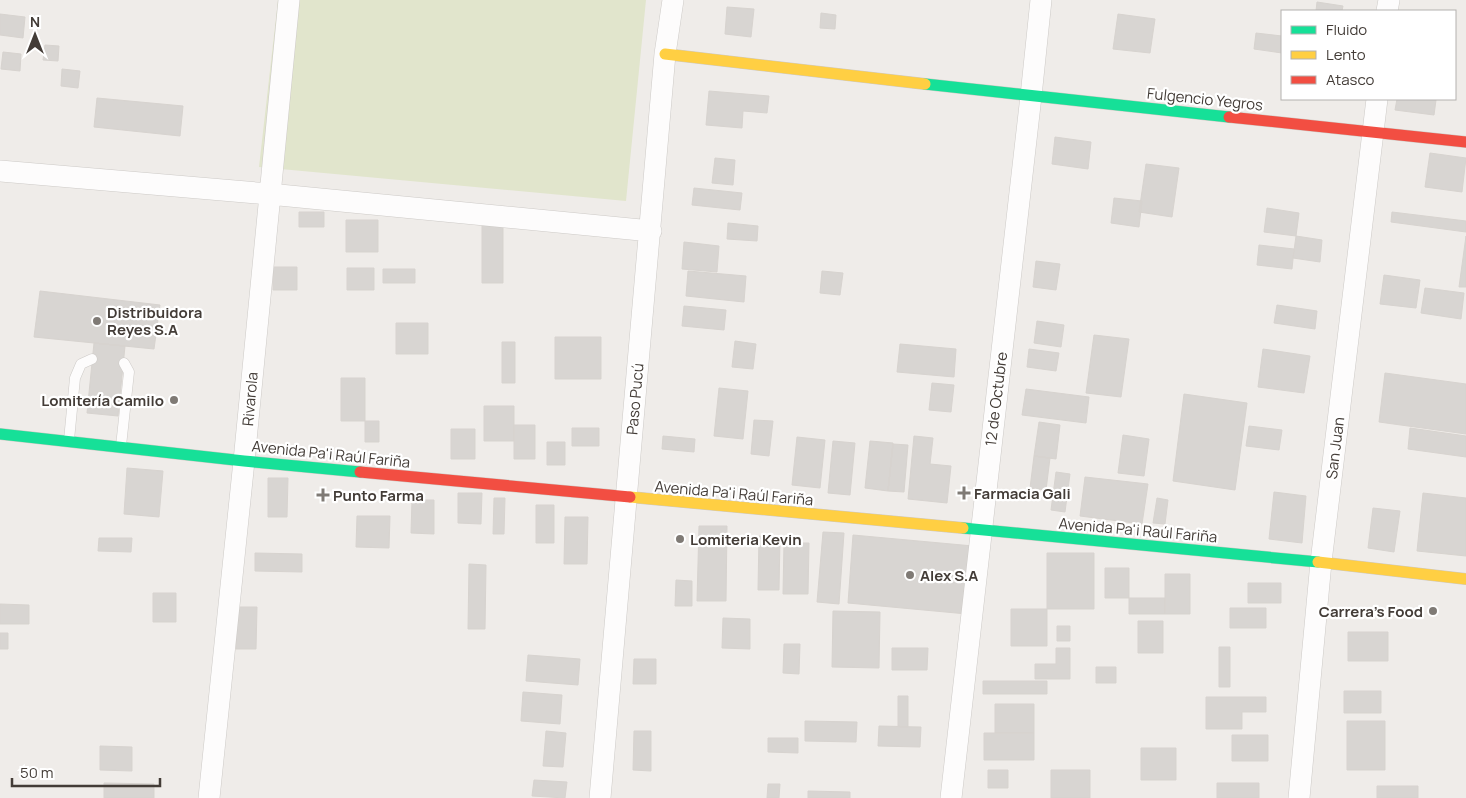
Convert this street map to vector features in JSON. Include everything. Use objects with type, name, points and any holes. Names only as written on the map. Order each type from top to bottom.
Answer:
[{"type":"main road","name":"Fulgencio Yegros","points":[[666,54],[1031,96],[1466,142]]},
{"type":"main road","name":"Avenida Pa'i Raúl Fariña","points":[[0,434],[244,461],[1321,562],[1466,579]]},
{"type":"street","name":"Rivarola","points":[[208,798],[244,461],[289,0]]},
{"type":"street","name":"Paso Pucú","points":[[600,798],[666,54],[673,0]]},
{"type":"street","name":"12 de Octubre","points":[[952,798],[1041,0]]},
{"type":"street","name":"San Juan","points":[[1299,798],[1321,562],[1376,100]]},
{"type":"street","points":[[0,171],[269,194],[651,231]]},
{"type":"lane","points":[[69,442],[75,378],[81,364],[92,359]]},
{"type":"lane","points":[[121,447],[129,372],[124,363]]},
{"type":"green space","points":[[278,0],[646,0],[626,201],[259,167]]},
{"type":"building","points":[[1317,2],[1343,6],[1342,10],[1316,10]]},
{"type":"building","points":[[727,7],[754,9],[751,37],[725,34]]},
{"type":"building","points":[[821,13],[836,15],[835,29],[820,28]]},
{"type":"building","points":[[0,14],[25,17],[23,38],[0,35]]},
{"type":"building","points":[[1118,14],[1155,19],[1150,53],[1113,49]]},
{"type":"building","points":[[1256,33],[1281,36],[1281,53],[1254,49]]},
{"type":"building","points":[[45,45],[59,46],[58,61],[43,60]]},
{"type":"building","points":[[3,52],[21,54],[20,71],[1,69]]},
{"type":"building","points":[[62,69],[80,71],[78,88],[61,86]]},
{"type":"building","points":[[709,91],[769,96],[767,113],[743,111],[742,128],[706,125]]},
{"type":"building","points":[[97,98],[183,106],[180,136],[94,127]]},
{"type":"building","points":[[1397,100],[1436,100],[1434,115],[1395,110]]},
{"type":"building","points":[[1055,137],[1091,142],[1088,169],[1052,164]]},
{"type":"building","points":[[1430,153],[1466,158],[1462,192],[1425,187]]},
{"type":"building","points":[[715,158],[735,160],[733,185],[712,183]]},
{"type":"building","points":[[1146,164],[1179,168],[1172,217],[1139,212]]},
{"type":"building","points":[[694,188],[742,193],[740,210],[692,205]]},
{"type":"building","points":[[1114,198],[1142,201],[1139,227],[1111,223]]},
{"type":"building","points":[[1267,208],[1299,213],[1296,236],[1264,232]]},
{"type":"building","points":[[299,212],[324,212],[324,227],[299,227]]},
{"type":"building","points":[[1392,212],[1466,221],[1466,232],[1391,222]]},
{"type":"building","points":[[346,220],[378,220],[378,252],[346,252]]},
{"type":"building","points":[[728,223],[758,226],[757,241],[727,239]]},
{"type":"building","points":[[482,225],[503,225],[503,283],[482,283]]},
{"type":"building","points":[[1296,236],[1322,240],[1320,262],[1293,258]]},
{"type":"building","points":[[1466,236],[1466,287],[1459,287]]},
{"type":"building","points":[[684,242],[719,246],[717,272],[682,269]]},
{"type":"building","points":[[1259,245],[1294,249],[1292,269],[1257,265]]},
{"type":"building","points":[[1036,261],[1060,264],[1056,290],[1033,287]]},
{"type":"building","points":[[273,267],[297,267],[297,290],[273,290]]},
{"type":"building","points":[[347,268],[374,268],[374,290],[347,290]]},
{"type":"building","points":[[383,269],[415,269],[415,283],[383,283]]},
{"type":"building","points":[[688,271],[746,276],[744,302],[686,296]]},
{"type":"building","points":[[822,271],[843,273],[840,295],[820,293]]},
{"type":"building","points":[[1384,275],[1420,280],[1416,308],[1380,304]]},
{"type":"building","points":[[1425,288],[1464,293],[1461,319],[1421,313]]},
{"type":"building","name":"Distribuidora Reyes S.A","points":[[40,291],[160,305],[154,349],[34,337]]},
{"type":"building","points":[[1277,305],[1317,311],[1315,329],[1274,323]]},
{"type":"building","points":[[684,306],[726,310],[724,330],[682,326]]},
{"type":"building","points":[[1037,321],[1064,325],[1061,347],[1034,343]]},
{"type":"building","points":[[396,323],[428,323],[428,354],[396,354]]},
{"type":"building","points":[[1094,335],[1129,339],[1121,397],[1086,393]]},
{"type":"building","points":[[555,337],[601,337],[601,379],[555,379]]},
{"type":"building","points":[[735,341],[756,344],[753,369],[732,367]]},
{"type":"building","points":[[502,342],[515,342],[515,383],[502,383]]},
{"type":"building","points":[[94,343],[125,346],[118,416],[87,413]]},
{"type":"building","points":[[900,344],[956,349],[954,377],[897,372]]},
{"type":"building","points":[[1029,349],[1059,353],[1056,371],[1027,367]]},
{"type":"building","points":[[1263,349],[1310,356],[1304,393],[1258,387]]},
{"type":"building","points":[[1385,373],[1466,384],[1466,434],[1379,422]]},
{"type":"building","points":[[341,378],[365,378],[365,421],[341,421]]},
{"type":"building","points":[[932,383],[954,385],[951,412],[929,410]]},
{"type":"building","points":[[719,388],[748,391],[743,439],[714,436]]},
{"type":"building","points":[[1026,389],[1089,397],[1086,423],[1022,415]]},
{"type":"building","points":[[1184,394],[1247,403],[1235,490],[1173,481]]},
{"type":"building","points":[[484,406],[514,406],[514,441],[484,441]]},
{"type":"building","points":[[754,420],[773,421],[769,456],[751,454]]},
{"type":"building","points":[[365,421],[379,421],[379,442],[365,442]]},
{"type":"building","points":[[1039,422],[1060,425],[1056,459],[1034,456]]},
{"type":"building","points":[[514,425],[535,425],[535,459],[514,459]]},
{"type":"building","points":[[1249,426],[1282,430],[1279,450],[1246,446]]},
{"type":"building","points":[[572,428],[599,428],[599,446],[572,446]]},
{"type":"building","points":[[1410,428],[1466,436],[1466,457],[1408,449]]},
{"type":"building","points":[[451,429],[475,429],[475,459],[451,459]]},
{"type":"building","points":[[1123,435],[1149,439],[1144,476],[1118,473]]},
{"type":"building","points":[[663,436],[695,439],[694,452],[662,449]]},
{"type":"building","points":[[914,436],[933,438],[930,464],[951,466],[947,503],[908,499]]},
{"type":"building","points":[[797,437],[825,440],[820,488],[792,485]]},
{"type":"building","points":[[833,441],[855,443],[850,495],[828,493]]},
{"type":"building","points":[[870,441],[893,443],[888,491],[865,488]]},
{"type":"building","points":[[547,442],[565,442],[565,465],[547,465]]},
{"type":"building","points":[[893,444],[908,445],[904,492],[888,491]]},
{"type":"building","points":[[1034,456],[1050,458],[1046,490],[1030,488]]},
{"type":"building","points":[[127,468],[163,471],[159,517],[124,514]]},
{"type":"building","points":[[1056,472],[1070,474],[1065,512],[1051,510]]},
{"type":"building","points":[[1085,477],[1148,484],[1142,524],[1080,516]]},
{"type":"building","points":[[268,478],[288,478],[287,517],[268,517]]},
{"type":"building","points":[[1274,492],[1306,496],[1302,543],[1269,539]]},
{"type":"building","points":[[458,493],[482,493],[481,524],[458,523]]},
{"type":"building","points":[[1423,493],[1466,498],[1466,556],[1417,551]]},
{"type":"building","points":[[494,498],[505,498],[504,534],[493,534]]},
{"type":"building","points":[[1157,498],[1168,500],[1165,524],[1153,523]]},
{"type":"building","points":[[412,500],[434,500],[434,534],[411,533]]},
{"type":"building","points":[[536,505],[554,505],[554,543],[536,543]]},
{"type":"building","points":[[1373,508],[1400,511],[1394,552],[1368,548]]},
{"type":"building","points":[[357,516],[390,516],[389,548],[356,547]]},
{"type":"building","points":[[565,517],[588,517],[587,564],[564,564]]},
{"type":"building","points":[[699,526],[727,526],[726,601],[697,601]]},
{"type":"building","points":[[823,532],[844,533],[839,604],[817,602]]},
{"type":"building","name":"Alex S.A","points":[[853,535],[973,546],[967,614],[848,603]]},
{"type":"building","points":[[759,536],[780,537],[779,590],[758,590]]},
{"type":"building","points":[[99,538],[132,538],[131,552],[98,551]]},
{"type":"building","points":[[784,543],[809,543],[808,594],[783,594]]},
{"type":"building","points":[[255,553],[302,554],[302,572],[255,571]]},
{"type":"building","points":[[1047,553],[1094,553],[1094,609],[1047,609]]},
{"type":"building","points":[[469,564],[486,565],[485,629],[468,629]]},
{"type":"building","points":[[1105,568],[1129,568],[1129,598],[1105,598]]},
{"type":"building","points":[[1165,574],[1190,574],[1190,614],[1165,614]]},
{"type":"building","points":[[676,580],[692,581],[692,606],[675,606]]},
{"type":"building","points":[[1248,583],[1281,583],[1281,603],[1248,603]]},
{"type":"building","points":[[153,593],[176,593],[176,622],[153,622]]},
{"type":"building","points":[[1129,598],[1165,598],[1165,614],[1129,614]]},
{"type":"building","points":[[0,604],[29,605],[29,624],[0,624]]},
{"type":"building","points":[[237,607],[257,607],[256,649],[236,649]]},
{"type":"building","points":[[1230,608],[1266,608],[1266,628],[1230,628]]},
{"type":"building","points":[[1011,609],[1047,609],[1047,646],[1011,646]]},
{"type":"building","points":[[833,611],[880,612],[879,668],[832,667]]},
{"type":"building","points":[[723,618],[750,619],[750,649],[722,648]]},
{"type":"building","points":[[1138,621],[1163,621],[1163,653],[1138,653]]},
{"type":"building","points":[[1057,626],[1070,626],[1070,641],[1057,641]]},
{"type":"building","points":[[1348,632],[1388,632],[1388,661],[1348,661]]},
{"type":"building","points":[[0,633],[8,633],[8,649],[0,649]]},
{"type":"building","points":[[784,644],[800,644],[799,674],[783,673]]},
{"type":"building","points":[[1219,647],[1230,647],[1230,687],[1219,687]]},
{"type":"building","points":[[892,648],[928,648],[927,670],[892,670]]},
{"type":"building","points":[[1056,648],[1070,648],[1070,679],[1035,679],[1035,664],[1056,664]]},
{"type":"building","points":[[528,655],[580,659],[578,685],[526,681]]},
{"type":"building","points":[[634,659],[656,659],[656,684],[633,684]]},
{"type":"building","points":[[1096,667],[1116,667],[1116,683],[1096,683]]},
{"type":"building","points":[[983,681],[1047,681],[1047,694],[983,694]]},
{"type":"building","points":[[1344,691],[1381,691],[1381,713],[1344,713]]},
{"type":"building","points":[[523,692],[562,695],[560,724],[521,721]]},
{"type":"building","points":[[898,696],[908,696],[908,727],[898,727]]},
{"type":"building","points":[[1206,697],[1266,697],[1266,712],[1242,712],[1242,729],[1206,729]]},
{"type":"building","points":[[995,704],[1034,704],[1034,733],[995,733]]},
{"type":"building","points":[[805,721],[857,722],[856,742],[805,741]]},
{"type":"building","points":[[1347,721],[1385,721],[1385,770],[1347,770]]},
{"type":"building","points":[[879,726],[921,727],[920,747],[878,746]]},
{"type":"building","points":[[546,731],[566,733],[563,767],[543,766]]},
{"type":"building","points":[[634,731],[651,731],[651,771],[633,770]]},
{"type":"building","points":[[984,733],[1034,733],[1034,760],[984,760]]},
{"type":"building","points":[[1232,735],[1268,735],[1268,761],[1232,761]]},
{"type":"building","points":[[768,738],[798,738],[798,753],[768,752]]},
{"type":"building","points":[[100,746],[132,747],[132,771],[100,770]]},
{"type":"building","points":[[1141,748],[1176,748],[1176,780],[1141,780]]},
{"type":"building","points":[[988,770],[1008,770],[1008,788],[988,788]]},
{"type":"building","points":[[1051,770],[1090,770],[1090,798],[1051,798]]},
{"type":"building","points":[[534,780],[567,782],[565,798],[532,796]]},
{"type":"building","points":[[104,783],[154,784],[154,798],[104,798]]},
{"type":"building","points":[[1217,783],[1259,783],[1259,798],[1217,798]]},
{"type":"building","points":[[768,784],[780,784],[779,798],[767,798]]},
{"type":"building","points":[[1377,786],[1418,786],[1418,798],[1377,798]]},
{"type":"building","points":[[808,791],[850,792],[850,798],[808,798]]},
{"type":"traffic: fast","points":[[925,84],[1229,117]]},
{"type":"traffic: fast","points":[[0,434],[360,472]]},
{"type":"traffic: fast","points":[[963,528],[1318,562]]},
{"type":"traffic: slow","points":[[665,54],[925,84]]},
{"type":"traffic: slow","points":[[630,497],[963,528]]},
{"type":"traffic: slow","points":[[1318,562],[1466,579]]},
{"type":"traffic: jam","points":[[1229,117],[1466,142]]},
{"type":"traffic: jam","points":[[360,472],[630,497]]},
{"type":"place","name":"Distribuidora Reyes S.A","points":[[97,321]]},
{"type":"place","name":"Lomitería Camilo","points":[[174,400]]},
{"type":"place","name":"Farmacia Gali","points":[[964,493]]},
{"type":"place","name":"Punto Farma","points":[[323,495]]},
{"type":"place","name":"Lomiteria Kevin","points":[[680,539]]},
{"type":"place","name":"Alex S.A","points":[[910,575]]},
{"type":"place","name":"Carrera's Food","points":[[1433,611]]}]
